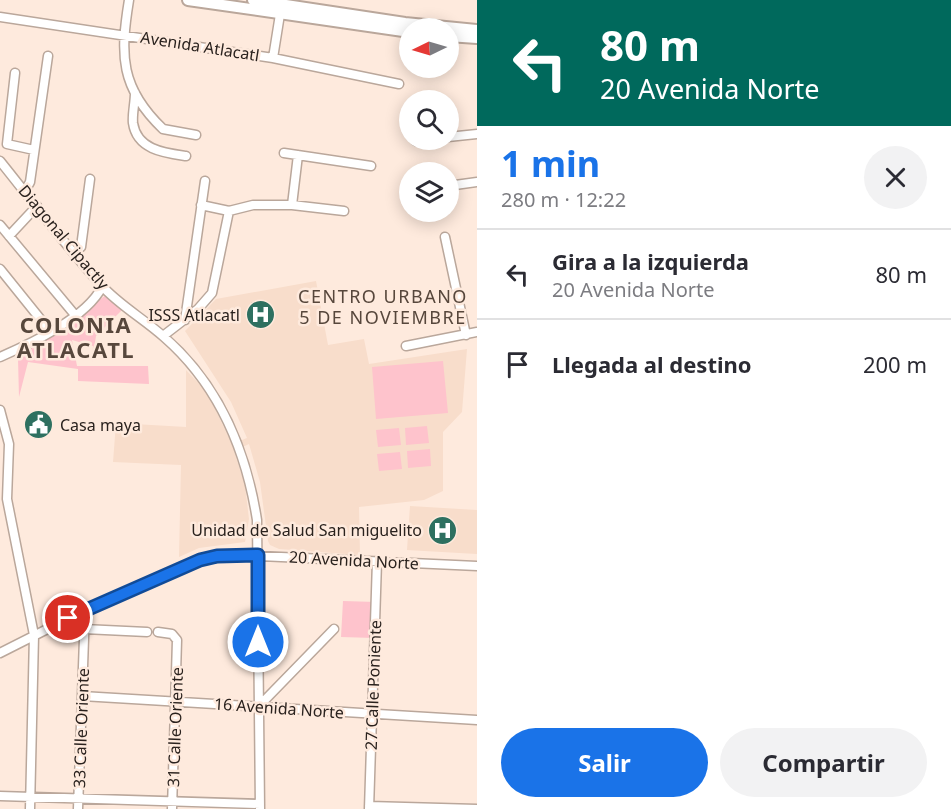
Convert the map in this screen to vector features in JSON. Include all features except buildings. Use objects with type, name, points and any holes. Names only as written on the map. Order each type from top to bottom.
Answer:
[{"type":"main road","points":[[188,0],[477,30]]},
{"type":"main road","points":[[252,0],[281,9],[399,30]]},
{"type":"main road","points":[[459,37],[477,38]]},
{"type":"street","points":[[129,0],[124,34],[123,65],[135,93],[163,129],[196,135]]},
{"type":"street","points":[[273,58],[281,9]]},
{"type":"street","name":"Avenida Atlacatl","points":[[0,17],[273,58],[399,84]]},
{"type":"street","points":[[25,191],[30,182],[48,56]]},
{"type":"street","points":[[15,73],[7,144],[34,150]]},
{"type":"street","points":[[135,93],[134,125],[144,143],[155,152],[186,156]]},
{"type":"street","points":[[459,136],[477,135]]},
{"type":"street","points":[[284,153],[371,166]]},
{"type":"street","points":[[292,205],[298,155]]},
{"type":"street","name":"Diagonal Cipactly","points":[[0,161],[102,287],[187,358],[209,388],[243,456],[255,509],[258,555],[260,807]]},
{"type":"street","points":[[75,252],[81,247],[90,179]]},
{"type":"street","points":[[184,320],[205,181]]},
{"type":"street","points":[[459,184],[477,182]]},
{"type":"street","points":[[201,205],[229,211],[253,205],[292,205],[344,211]]},
{"type":"street","points":[[9,236],[37,206]]},
{"type":"street","points":[[163,336],[208,299],[215,284],[229,211]]},
{"type":"street","points":[[0,225],[75,315]]},
{"type":"street","points":[[445,237],[466,335]]},
{"type":"street","points":[[0,269],[50,331]]},
{"type":"street","points":[[0,357],[50,331],[95,302],[102,287]]},
{"type":"street","points":[[406,346],[477,332]]},
{"type":"street","points":[[0,410],[9,444],[7,499],[34,635],[30,809]]},
{"type":"street","name":"20 Avenida Norte","points":[[0,653],[85,610],[200,560],[217,556],[258,555],[477,566]]},
{"type":"street","name":"27 Calle Poniente","points":[[369,807],[377,561]]},
{"type":"street","name":"33 Calle Oriente","points":[[78,809],[85,610]]},
{"type":"street","points":[[84,629],[147,632]]},
{"type":"street","points":[[259,706],[334,629]]},
{"type":"street","name":"31 Calle Oriente","points":[[158,632],[174,635],[177,645],[172,805]]},
{"type":"street","name":"16 Avenida Norte","points":[[82,696],[477,720]]},
{"type":"street","points":[[0,796],[260,807]]},
{"type":"street","points":[[369,807],[477,809]]},
{"type":"shaded area","points":[[316,281],[328,345],[364,339],[369,364],[467,349],[462,412],[443,432],[443,491],[424,500],[359,507],[360,555],[279,549],[270,545],[268,541],[260,482],[249,444],[234,451],[245,485],[249,519],[245,542],[199,548],[179,557],[181,465],[113,462],[116,423],[186,427],[186,370],[207,392],[232,444],[247,438],[231,402],[185,331],[216,299]]},
{"type":"shaded area","points":[[106,295],[123,309],[96,336],[92,362],[93,346],[72,340],[77,366],[148,366],[149,384],[78,381],[78,369],[28,362],[19,397],[18,359],[39,338],[68,323]]},
{"type":"shaded area","points":[[443,361],[448,413],[376,419],[372,367]]},
{"type":"shaded area","points":[[427,426],[429,443],[406,445],[405,428]]},
{"type":"shaded area","points":[[399,428],[401,445],[378,447],[376,430]]},
{"type":"shaded area","points":[[430,449],[431,466],[408,468],[407,451]]},
{"type":"shaded area","points":[[400,452],[402,469],[379,471],[377,454]]},
{"type":"shaded area","name":"Unidad de Salud San miguelito","points":[[410,506],[477,510],[477,554],[407,550]]},
{"type":"shaded area","points":[[343,601],[376,602],[374,638],[341,637]]},
{"type":"place","name":"ISSS Atlacatl","points":[[261,315]]},
{"type":"place","name":"Casa maya","points":[[39,425]]},
{"type":"place","name":"Unidad de Salud San miguelito","points":[[443,530]]},
{"type":"district","name":"CENTRO URBANO 5 DE NOVIEMBRE","points":[[383,307]]},
{"type":"district","name":"COLONIA ATLACATL","points":[[76,338]]},
{"type":"route","points":[[68,618],[200,560],[217,556],[258,555],[258,642]]}]
